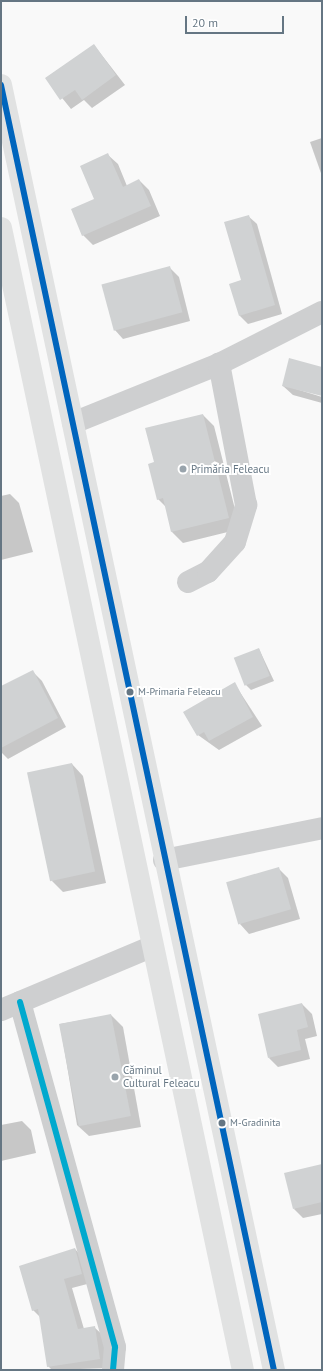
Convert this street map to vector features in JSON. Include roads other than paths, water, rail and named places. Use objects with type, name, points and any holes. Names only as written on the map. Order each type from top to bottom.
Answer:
[{"type":"main road","points":[[1,85],[164,860],[274,1370]]},
{"type":"main road","points":[[1,228],[151,947],[243,1370]]},
{"type":"street","points":[[73,423],[219,364],[322,312]]},
{"type":"street","points":[[188,582],[208,572],[234,542],[246,505],[219,364]]},
{"type":"street","points":[[164,860],[322,828]]},
{"type":"street","points":[[113,1370],[116,1347],[10,1006],[151,947]]},
{"type":"place","name":"Primăria Feleacu","points":[[183,469]]},
{"type":"place","name":"M-Primaria Feleacu","points":[[130,692]]},
{"type":"place","name":"Căminul Cultural Feleacu","points":[[115,1077]]},
{"type":"place","name":"M-Gradinita","points":[[222,1123]]}]
